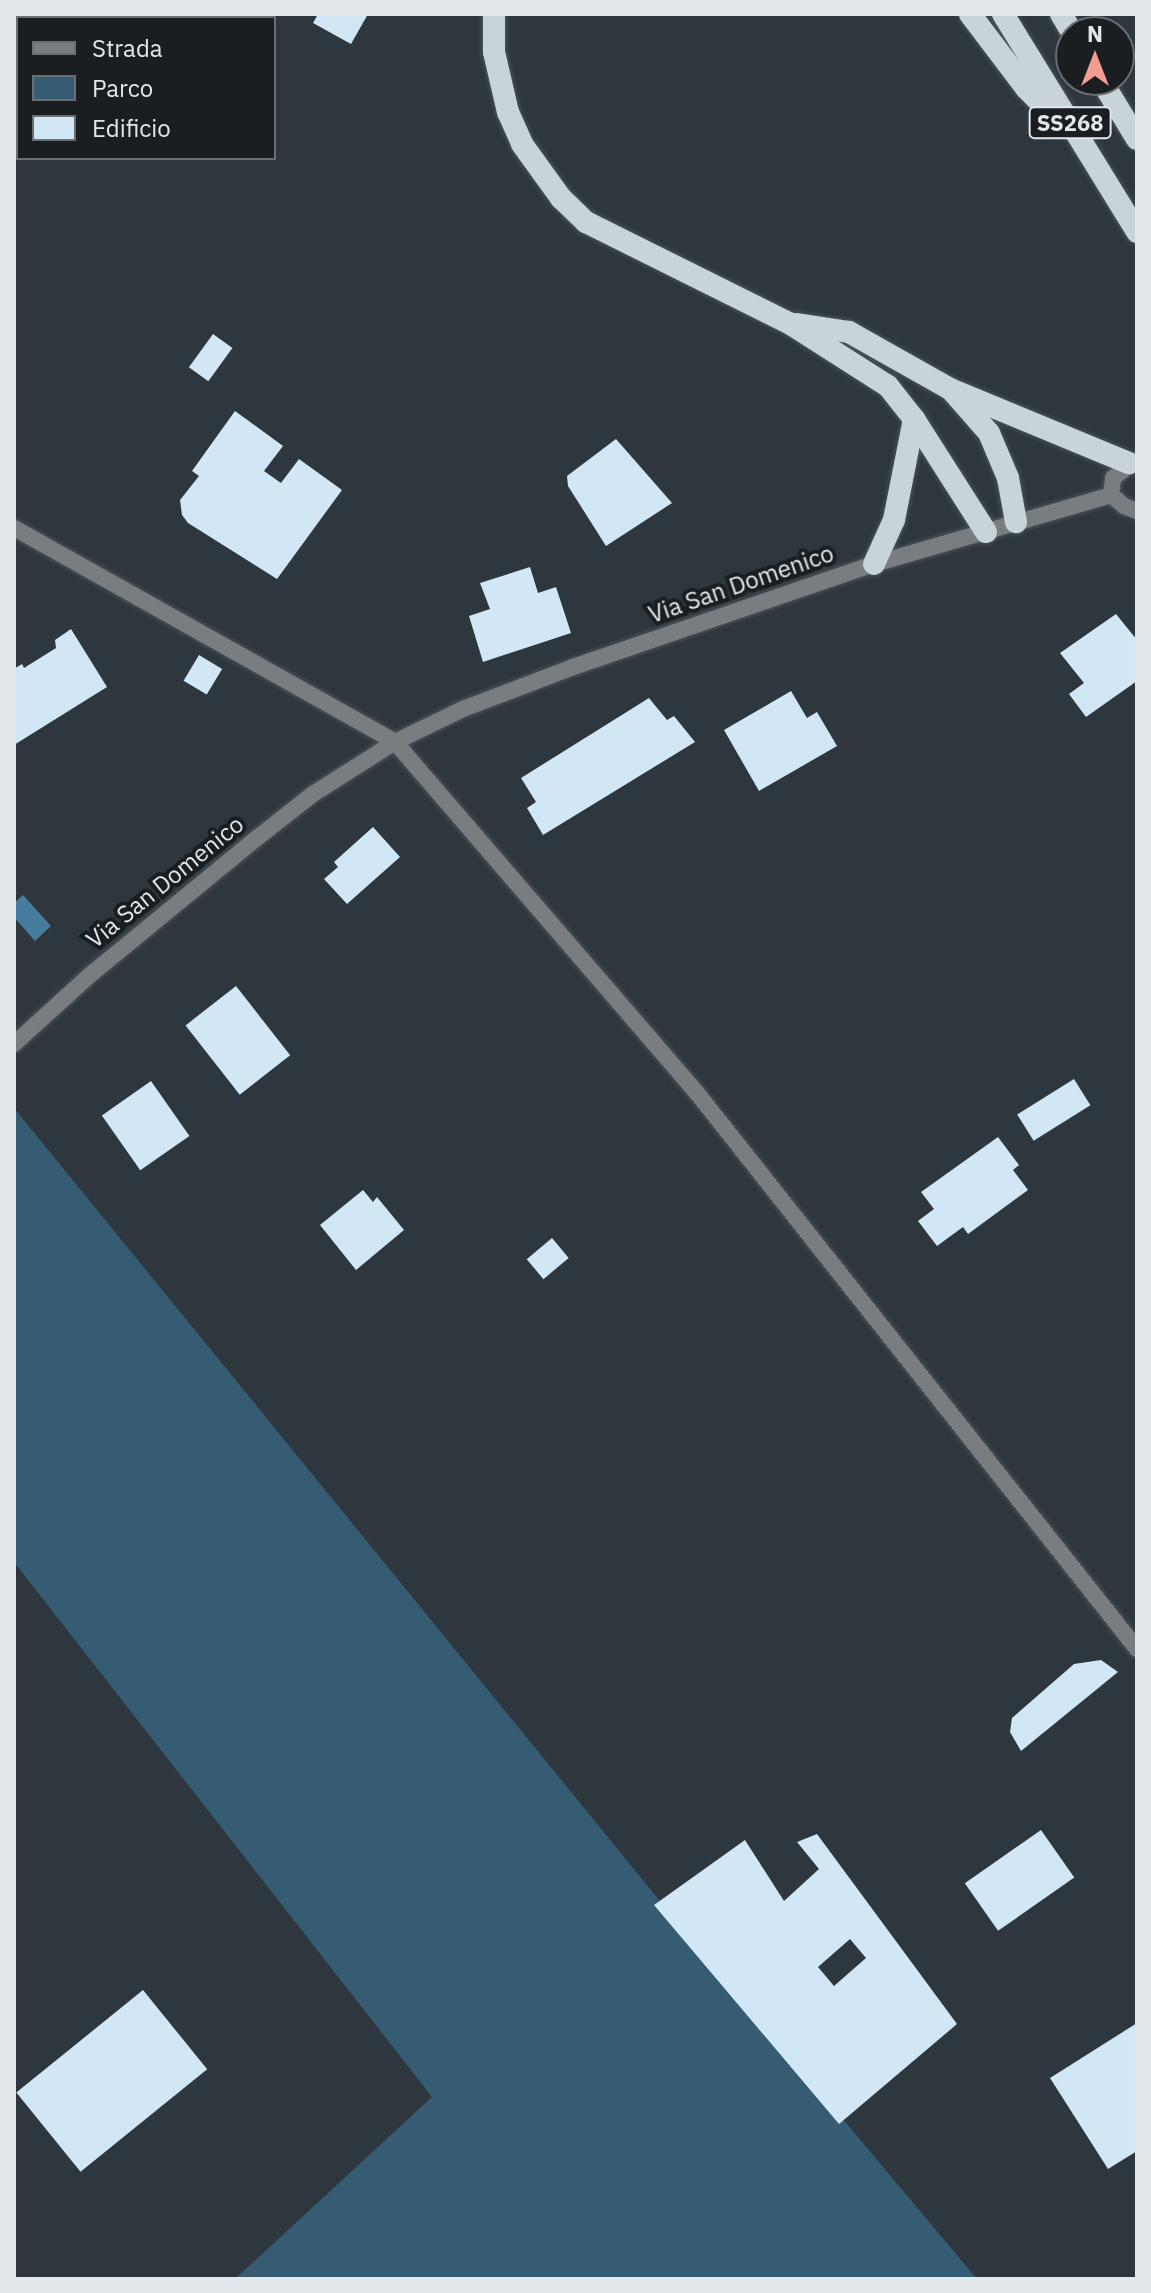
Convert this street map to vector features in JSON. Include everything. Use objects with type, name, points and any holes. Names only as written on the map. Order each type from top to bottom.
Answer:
[{"type":"highway","points":[[494,14],[494,52],[508,112],[522,144],[561,198],[586,222],[789,323],[888,386],[914,419],[986,532]]},
{"type":"highway","points":[[970,14],[1026,88],[1089,153]]},
{"type":"highway","name":"SS268","points":[[1003,14],[1137,232]]},
{"type":"highway","name":"SS268","points":[[1111,96],[1137,139]]},
{"type":"highway","points":[[789,323],[849,332],[950,389],[1133,462]]},
{"type":"highway","points":[[950,389],[989,433],[1008,478],[1016,522]]},
{"type":"highway","points":[[874,564],[894,520],[914,419]]},
{"type":"street","points":[[1133,462],[1113,478],[1111,495],[1124,506],[1137,511]]},
{"type":"street","name":"Via San Domenico","points":[[14,1044],[90,975],[257,838],[313,794],[395,742],[463,709],[573,667],[874,564],[1111,495]]},
{"type":"street","points":[[14,528],[395,742],[697,1093],[1137,1649]]},
{"type":"green space","points":[[14,1108],[655,1895],[977,2279],[235,2279],[432,2097],[14,1562]]},
{"type":"shaded area","points":[[23,895],[51,926],[35,941],[14,917],[14,903]]},
{"type":"building","points":[[318,14],[368,14],[351,44],[313,23]]},
{"type":"building","points":[[213,334],[232,348],[208,381],[189,367]]},
{"type":"building","points":[[235,411],[283,446],[264,471],[281,483],[299,459],[342,490],[277,579],[188,523],[182,515],[180,500],[199,476],[192,471]]},
{"type":"building","points":[[616,439],[672,503],[606,546],[568,486],[567,476]]},
{"type":"building","points":[[530,567],[538,593],[556,587],[571,633],[483,662],[469,616],[490,609],[480,583]]},
{"type":"building","points":[[1116,614],[1137,640],[1137,681],[1086,717],[1069,694],[1084,683],[1060,653]]},
{"type":"building","points":[[71,629],[107,687],[14,745],[14,669],[22,664],[24,668],[56,648],[55,640]]},
{"type":"building","points":[[199,655],[222,669],[207,695],[184,681]]},
{"type":"building","points":[[791,691],[807,718],[817,712],[837,746],[759,791],[724,730]]},
{"type":"building","points":[[649,698],[667,720],[674,716],[695,742],[543,835],[527,808],[536,802],[521,778]]},
{"type":"building","points":[[373,827],[400,857],[347,904],[324,879],[338,867],[334,862]]},
{"type":"building","points":[[236,986],[290,1055],[240,1095],[186,1025]]},
{"type":"building","points":[[1074,1079],[1090,1105],[1034,1141],[1017,1115]]},
{"type":"building","points":[[151,1081],[189,1136],[140,1170],[102,1115]]},
{"type":"building","points":[[998,1137],[1019,1165],[1013,1170],[1028,1190],[968,1234],[963,1227],[937,1246],[918,1221],[934,1209],[921,1192]]},
{"type":"building","points":[[363,1190],[373,1202],[377,1197],[404,1230],[356,1270],[320,1225]]},
{"type":"building","points":[[552,1238],[569,1258],[543,1279],[527,1259]]},
{"type":"building","points":[[1101,1660],[1118,1672],[1021,1751],[1010,1732],[1012,1718],[1074,1664]]},
{"type":"building","points":[[1041,1830],[1074,1878],[998,1931],[965,1883]]},
{"type":"building","points":[[817,1834],[957,2024],[839,2124],[654,1905],[745,1840],[784,1901],[819,1869],[797,1842]],"holes":[[[850,1939],[866,1958],[834,1986],[818,1967]]]},
{"type":"building","points":[[143,1990],[207,2069],[81,2172],[16,2093]]},
{"type":"building","points":[[1137,2023],[1137,2151],[1108,2169],[1050,2078]]}]
